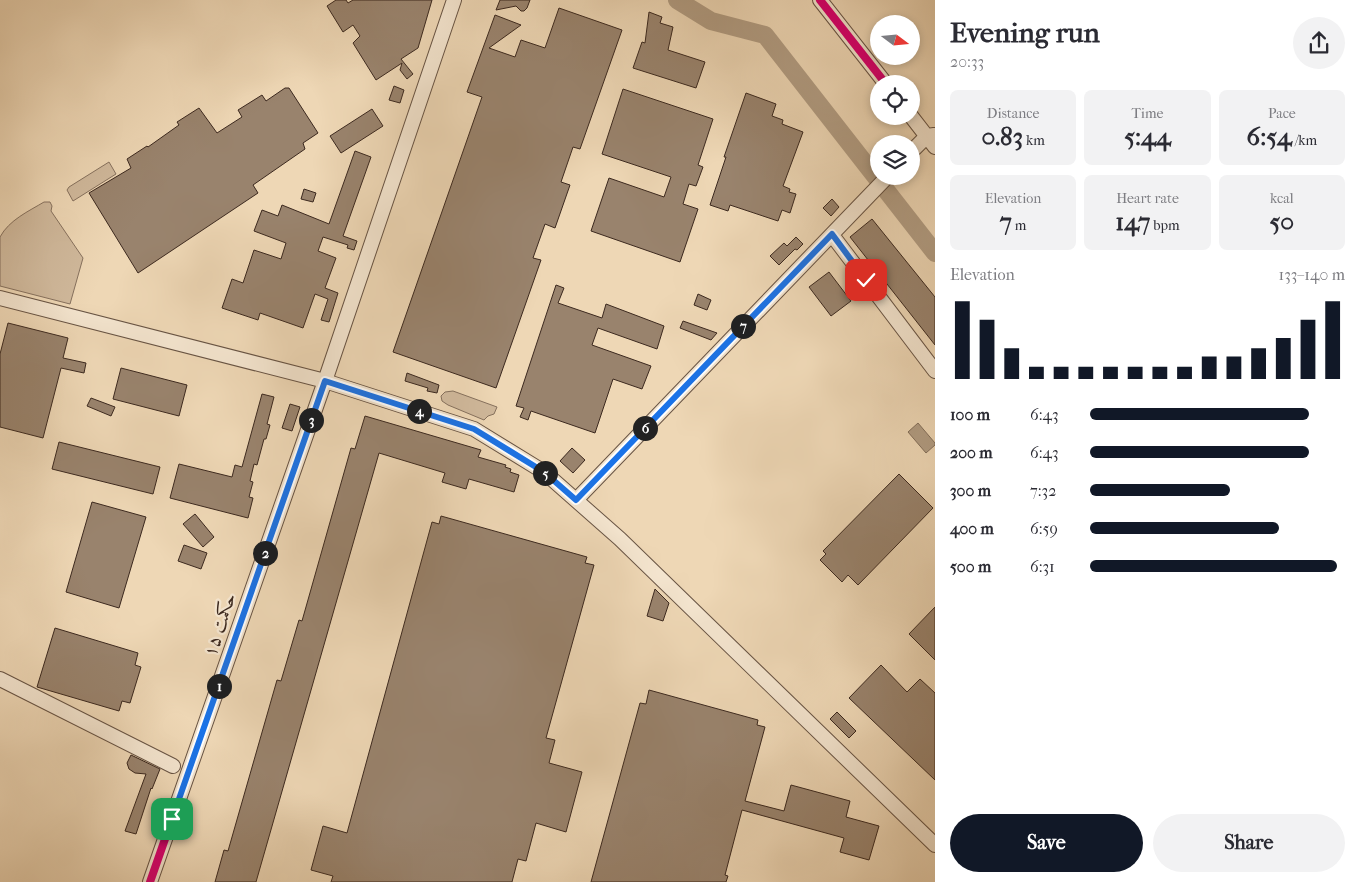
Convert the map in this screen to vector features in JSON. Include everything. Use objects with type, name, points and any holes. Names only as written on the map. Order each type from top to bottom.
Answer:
[{"type":"street","name":"حکمت ۱۵","points":[[150,882],[325,381],[454,0]]},
{"type":"street","points":[[820,0],[879,75]]},
{"type":"street","points":[[919,125],[932,139],[920,146]]},
{"type":"street","points":[[576,500],[879,185]]},
{"type":"street","points":[[832,234],[935,371]]},
{"type":"street","points":[[1,301],[325,381],[474,429],[544,472],[620,539],[935,845]]},
{"type":"street","points":[[0,679],[173,766]]},
{"type":"shaded area","points":[[109,162],[116,174],[73,201],[67,190],[69,187]]},
{"type":"shaded area","points":[[44,202],[50,202],[52,206],[51,211],[83,258],[70,304],[0,286],[0,237],[14,221]]},
{"type":"shaded area","points":[[453,391],[497,407],[494,414],[484,420],[442,401],[441,396],[445,392]]},
{"type":"shaded area","points":[[918,423],[935,443],[926,453],[908,432]]},
{"type":"building","points":[[336,0],[346,0],[348,3],[353,0],[432,0],[418,48],[401,59],[413,74],[407,79],[400,70],[402,63],[376,80],[353,43],[360,36],[353,25],[343,32],[327,6]]},
{"type":"building","points":[[500,0],[530,0],[527,8],[521,11],[516,6],[496,10]]},
{"type":"building","points":[[559,8],[622,30],[580,149],[573,147],[561,182],[570,185],[555,228],[545,224],[533,258],[541,260],[496,388],[393,352],[482,97],[467,92],[495,15],[521,25],[489,48],[515,57],[521,40],[545,48]]},
{"type":"building","points":[[649,12],[662,17],[660,23],[673,27],[668,50],[705,62],[696,88],[633,68],[642,42],[645,43]]},
{"type":"building","points":[[394,86],[404,90],[400,103],[389,100]]},
{"type":"building","points":[[285,88],[289,88],[318,133],[303,143],[305,149],[253,185],[258,193],[138,273],[89,193],[131,168],[127,159],[148,147],[179,125],[177,122],[199,108],[217,133],[242,117],[238,110],[262,95],[266,101]]},
{"type":"building","points":[[623,89],[713,119],[698,165],[703,167],[696,186],[689,184],[683,204],[698,209],[680,262],[591,231],[609,178],[664,197],[671,177],[602,154]]},
{"type":"building","points":[[746,93],[776,104],[772,116],[783,120],[782,124],[803,132],[783,186],[790,189],[789,192],[796,194],[790,213],[782,210],[778,221],[730,205],[728,211],[710,205]]},
{"type":"building","points":[[372,109],[383,126],[341,153],[330,136]]},
{"type":"building","points":[[355,151],[371,157],[343,236],[357,241],[354,250],[347,248],[348,245],[323,237],[318,251],[336,258],[325,288],[338,293],[329,322],[321,320],[328,299],[315,294],[303,328],[260,313],[258,320],[222,308],[232,279],[243,283],[254,250],[281,259],[286,243],[254,231],[262,210],[278,216],[282,205],[329,224]]},
{"type":"building","points":[[304,189],[316,193],[313,202],[301,199]]},
{"type":"building","points":[[832,199],[839,207],[831,216],[823,208]]},
{"type":"building","points":[[872,219],[935,297],[935,345],[850,237]]},
{"type":"building","points":[[796,237],[803,244],[797,250],[795,249],[779,265],[770,256],[784,243],[787,246]]},
{"type":"building","points":[[829,272],[851,301],[831,316],[809,287]]},
{"type":"building","points":[[556,285],[564,288],[558,303],[602,318],[606,304],[664,326],[657,349],[598,328],[592,345],[651,366],[642,389],[613,379],[595,433],[531,411],[528,420],[520,417],[524,408],[516,406]]},
{"type":"building","points":[[698,294],[711,300],[707,310],[694,305]]},
{"type":"building","points":[[683,321],[717,333],[711,340],[680,328]]},
{"type":"building","points":[[8,323],[68,338],[63,358],[86,363],[84,373],[61,368],[43,438],[0,427],[0,354]]},
{"type":"building","points":[[121,368],[187,385],[179,416],[113,399]]},
{"type":"building","points":[[407,373],[439,385],[437,393],[427,391],[428,388],[405,381]]},
{"type":"building","points":[[262,394],[274,397],[267,424],[270,425],[266,439],[264,439],[257,465],[254,464],[250,481],[253,482],[249,497],[253,498],[248,518],[170,498],[179,464],[232,477],[235,465],[242,467]]},
{"type":"building","points":[[91,398],[115,407],[111,416],[87,406]]},
{"type":"building","points":[[290,404],[300,407],[292,431],[282,428]]},
{"type":"building","points":[[365,416],[481,450],[478,457],[506,465],[505,467],[511,469],[510,472],[519,475],[514,492],[469,479],[466,489],[442,482],[445,473],[379,453],[256,882],[215,882],[224,850],[228,851],[277,680],[281,681],[299,620],[302,621],[351,448],[355,449]]},
{"type":"building","points":[[59,442],[160,467],[153,494],[52,469]]},
{"type":"building","points":[[572,448],[585,460],[573,473],[560,461]]},
{"type":"building","points":[[899,474],[933,508],[858,585],[848,575],[842,582],[820,560],[826,554],[823,551]]},
{"type":"building","points":[[92,502],[146,517],[119,608],[66,592]]},
{"type":"building","points":[[195,514],[214,537],[203,547],[183,524]]},
{"type":"building","points":[[441,516],[587,557],[585,563],[594,565],[546,738],[555,740],[549,763],[582,772],[566,832],[536,823],[526,861],[518,859],[512,882],[331,882],[333,876],[311,870],[323,826],[347,833],[432,522],[439,524]]},
{"type":"building","points":[[184,545],[207,553],[201,569],[178,561]]},
{"type":"building","points":[[655,589],[669,603],[663,621],[647,616]]},
{"type":"building","points":[[935,607],[935,660],[909,634]]},
{"type":"building","points":[[55,628],[138,653],[135,665],[141,667],[130,703],[122,701],[119,711],[37,687]]},
{"type":"building","points":[[881,665],[907,692],[920,679],[935,693],[935,780],[849,698]]},
{"type":"building","points":[[649,690],[758,720],[757,725],[765,727],[745,801],[784,811],[791,785],[850,801],[846,817],[879,826],[869,860],[840,852],[844,838],[742,810],[725,875],[728,876],[726,882],[591,882],[640,703],[646,704]]},
{"type":"building","points":[[837,712],[856,731],[849,738],[830,719]]},
{"type":"building","points":[[131,755],[160,769],[151,788],[136,834],[125,831],[146,774],[135,773],[129,769],[127,763]]},
{"type":"waterway","points":[[677,0],[711,21],[765,35],[935,253]]},
{"type":"cycle path","points":[[820,0],[879,75]]},
{"type":"cycle path","points":[[150,882],[325,381]]},
{"type":"route","points":[[172,819],[325,381],[474,429],[544,472],[576,500],[832,234],[866,280]]}]
